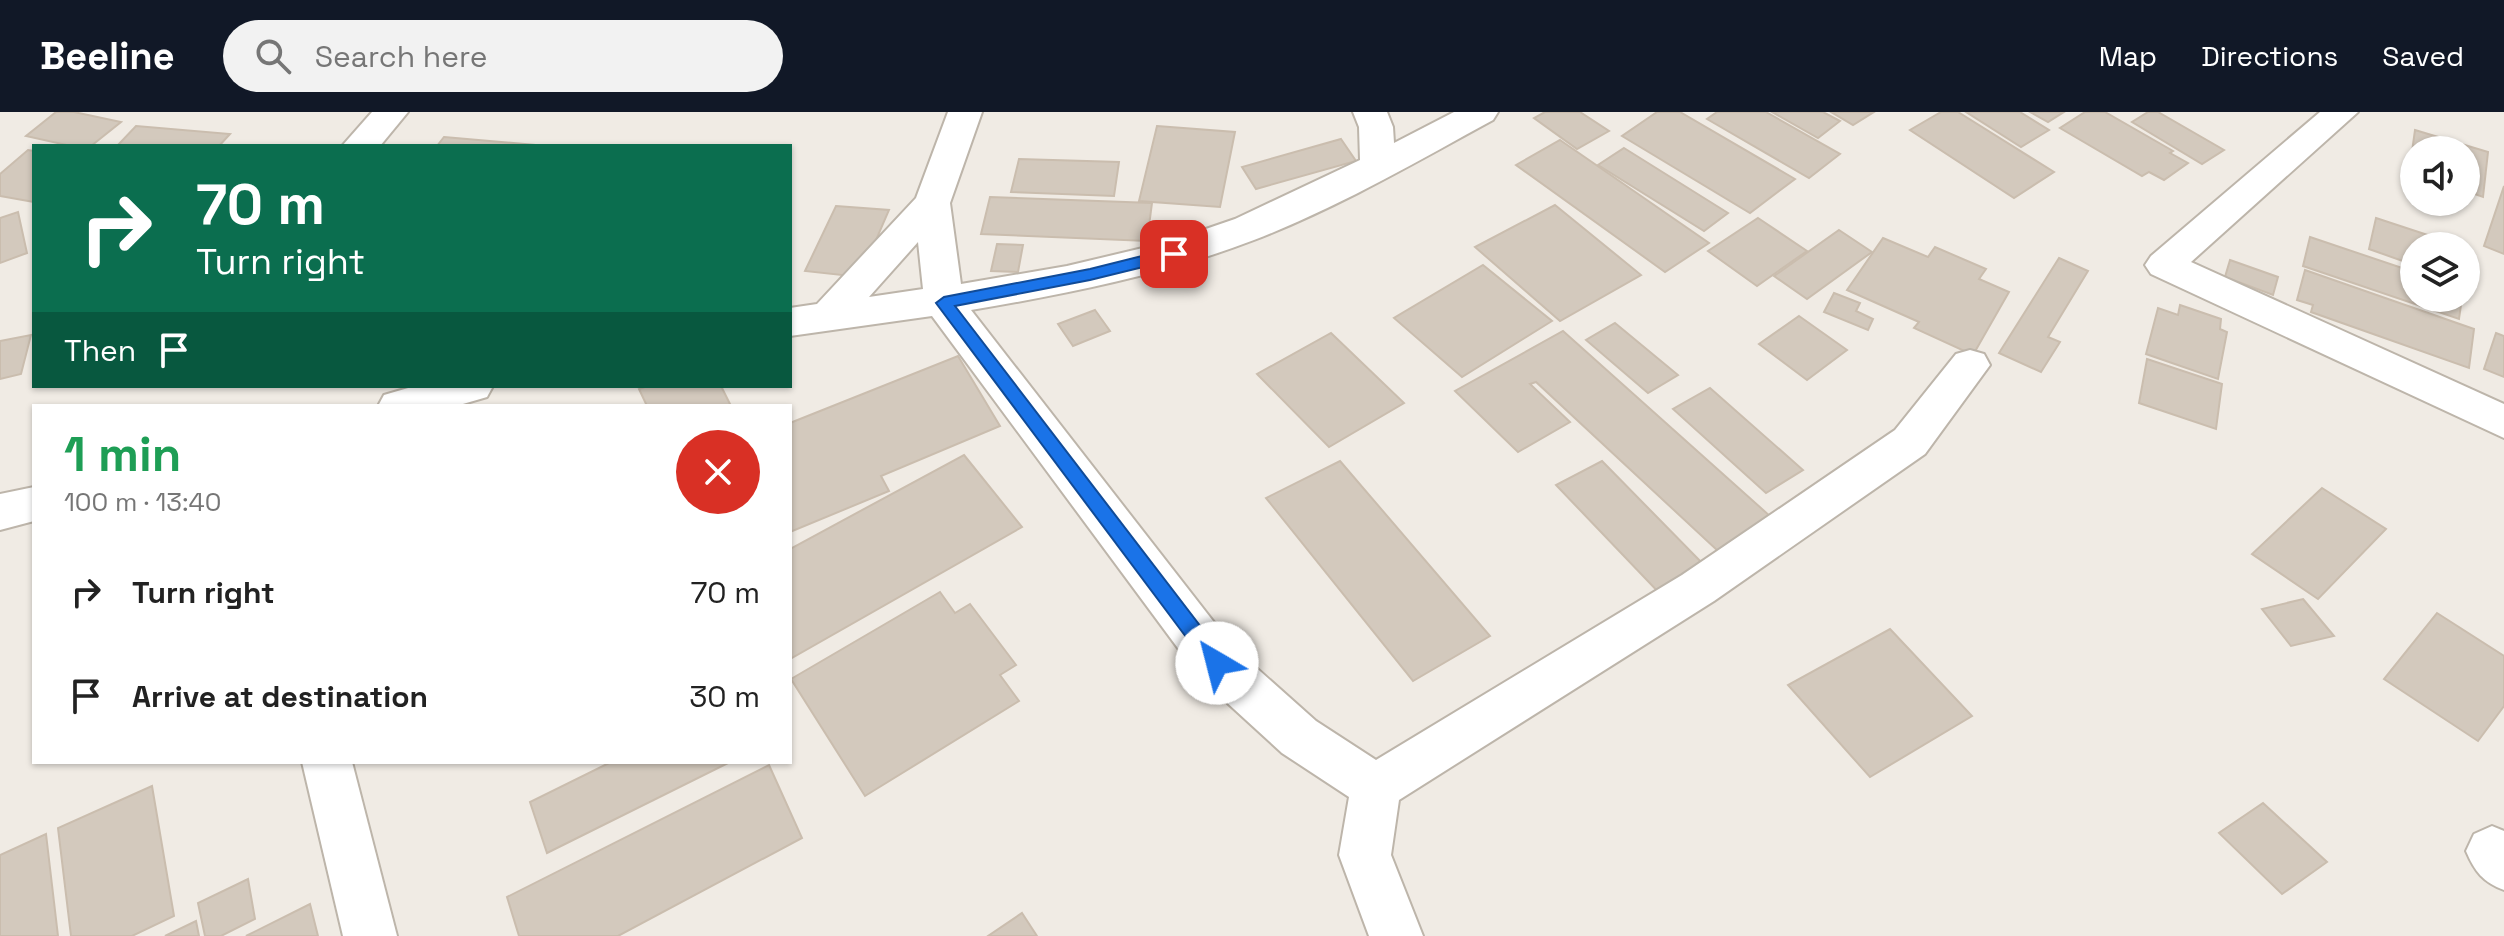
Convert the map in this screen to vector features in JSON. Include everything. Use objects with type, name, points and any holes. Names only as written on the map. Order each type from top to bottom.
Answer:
[{"type":"street","points":[[362,144],[391,112]]},
{"type":"street","points":[[829,316],[932,203],[965,112]]},
{"type":"street","points":[[1370,112],[1376,127],[1378,167]]},
{"type":"street","points":[[792,322],[944,303],[1174,254],[1234,234],[1378,167],[1481,112]]},
{"type":"street","points":[[2341,112],[2164,265],[2504,422]]},
{"type":"street","points":[[932,203],[944,303],[1217,663],[1299,737],[1376,787]]},
{"type":"street","points":[[1396,936],[1365,855],[1376,787],[1698,588],[1910,442],[1970,365]]},
{"type":"street","points":[[406,404],[466,388]]},
{"type":"street","points":[[0,512],[32,504]]},
{"type":"street","points":[[327,764],[370,936]]},
{"type":"building","points":[[56,112],[74,112],[121,122],[94,144],[62,144],[26,136]]},
{"type":"building","points":[[1545,112],[1580,112],[1609,131],[1577,149],[1534,118]]},
{"type":"building","points":[[1657,112],[1680,112],[1795,179],[1750,213],[1622,136]]},
{"type":"building","points":[[1717,112],[1766,112],[1840,154],[1809,178],[1707,119]]},
{"type":"building","points":[[1772,112],[1823,112],[1840,121],[1818,138]]},
{"type":"building","points":[[1831,112],[1874,112],[1853,125]]},
{"type":"building","points":[[1941,112],[1958,112],[2054,172],[2014,198],[1910,130]]},
{"type":"building","points":[[1966,112],[2020,112],[2049,130],[2021,147]]},
{"type":"building","points":[[2030,112],[2064,112],[2048,122]]},
{"type":"building","points":[[2085,112],[2105,112],[2188,163],[2164,180],[2149,172],[2142,176],[2060,128]]},
{"type":"building","points":[[2148,112],[2158,112],[2224,150],[2202,164],[2132,122]]},
{"type":"building","points":[[136,126],[230,134],[221,144],[119,144]]},
{"type":"building","points":[[1157,126],[1235,132],[1220,207],[1139,201]]},
{"type":"building","points":[[2415,130],[2435,136],[2414,136]]},
{"type":"building","points":[[444,137],[524,144],[439,144]]},
{"type":"building","points":[[1341,139],[1356,161],[1256,189],[1242,167]]},
{"type":"building","points":[[1560,140],[1709,243],[1665,272],[1516,165]]},
{"type":"building","points":[[1624,148],[1728,213],[1704,231],[1598,165]]},
{"type":"building","points":[[28,150],[32,151],[32,202],[0,196],[0,174]]},
{"type":"building","points":[[2480,150],[2488,152],[2483,197],[2480,196]]},
{"type":"building","points":[[1019,159],[1119,162],[1114,196],[1011,192]]},
{"type":"building","points":[[2504,186],[2504,254],[2484,246]]},
{"type":"building","points":[[990,197],[1152,203],[1147,241],[981,234]]},
{"type":"building","points":[[1555,205],[1641,275],[1560,321],[1475,247]]},
{"type":"building","points":[[836,206],[889,210],[860,277],[805,271]]},
{"type":"building","points":[[18,212],[27,253],[0,263],[0,218]]},
{"type":"building","points":[[1758,218],[1807,251],[1757,286],[1708,251]]},
{"type":"building","points":[[2376,218],[2418,232],[2400,232],[2400,260],[2369,249]]},
{"type":"building","points":[[1839,230],[1872,252],[1807,299],[1774,276]]},
{"type":"building","points":[[2310,237],[2400,267],[2400,299],[2303,266]]},
{"type":"building","points":[[1883,238],[1928,257],[1935,247],[1986,269],[1979,279],[2009,292],[1973,355],[1914,328],[1919,322],[1847,290]]},
{"type":"building","points":[[997,244],[1023,245],[1018,272],[991,271]]},
{"type":"building","points":[[2059,258],[2088,271],[2048,337],[2060,342],[2041,372],[1999,353]]},
{"type":"building","points":[[2230,260],[2278,277],[2273,295],[2225,277]]},
{"type":"building","points":[[1483,265],[1552,321],[1462,377],[1394,318]]},
{"type":"building","points":[[2305,270],[2400,303],[2400,312],[2425,312],[2474,329],[2469,368],[2311,312],[2313,305],[2297,300]]},
{"type":"building","points":[[1834,293],[1860,303],[1856,311],[1873,319],[1868,330],[1824,312]]},
{"type":"building","points":[[2180,305],[2221,319],[2220,329],[2227,332],[2218,379],[2146,354],[2158,308],[2178,315]]},
{"type":"building","points":[[1095,310],[1110,331],[1073,346],[1058,324]]},
{"type":"building","points":[[2438,312],[2460,312],[2459,319]]},
{"type":"building","points":[[1799,316],[1847,350],[1807,380],[1759,344]]},
{"type":"building","points":[[1615,323],[1678,375],[1648,393],[1586,340]]},
{"type":"building","points":[[1563,331],[1771,517],[1718,551],[1536,382],[1530,384],[1570,422],[1518,452],[1455,391]]},
{"type":"building","points":[[1331,333],[1404,403],[1329,447],[1257,374]]},
{"type":"building","points":[[2496,333],[2504,336],[2504,377],[2484,369]]},
{"type":"building","points":[[31,335],[21,374],[0,379],[0,341]]},
{"type":"building","points":[[958,356],[1000,426],[881,476],[889,491],[792,531],[792,422]]},
{"type":"building","points":[[2147,359],[2222,384],[2216,429],[2139,403]]},
{"type":"building","points":[[722,388],[730,404],[646,404],[639,389]]},
{"type":"building","points":[[1710,388],[1803,470],[1766,493],[1673,409]]},
{"type":"building","points":[[964,455],[1022,527],[792,658],[792,548]]},
{"type":"building","points":[[1340,461],[1490,636],[1413,681],[1266,498]]},
{"type":"building","points":[[1602,461],[1710,571],[1664,598],[1556,485]]},
{"type":"building","points":[[2322,488],[2386,529],[2318,599],[2252,554]]},
{"type":"building","points":[[940,592],[955,613],[970,604],[1016,665],[1000,675],[1019,701],[865,796],[792,678]]},
{"type":"building","points":[[2303,599],[2334,636],[2291,646],[2262,609]]},
{"type":"building","points":[[2437,613],[2504,656],[2504,706],[2478,741],[2384,679]]},
{"type":"building","points":[[1890,629],[1972,716],[1870,777],[1788,685]]},
{"type":"building","points":[[607,764],[726,764],[547,853],[530,802]]},
{"type":"building","points":[[769,765],[802,838],[618,936],[519,936],[507,897]]},
{"type":"building","points":[[152,786],[174,916],[132,936],[71,936],[58,828]]},
{"type":"building","points":[[2263,803],[2327,862],[2282,894],[2219,833]]},
{"type":"building","points":[[46,834],[58,936],[0,936],[0,855]]},
{"type":"building","points":[[248,879],[255,919],[221,936],[205,936],[198,903]]},
{"type":"building","points":[[310,904],[318,936],[246,936]]},
{"type":"building","points":[[1022,913],[1037,936],[988,936]]},
{"type":"building","points":[[196,921],[199,936],[165,936]]},
{"type":"route","points":[[1174,254],[944,303],[1217,663]]}]
